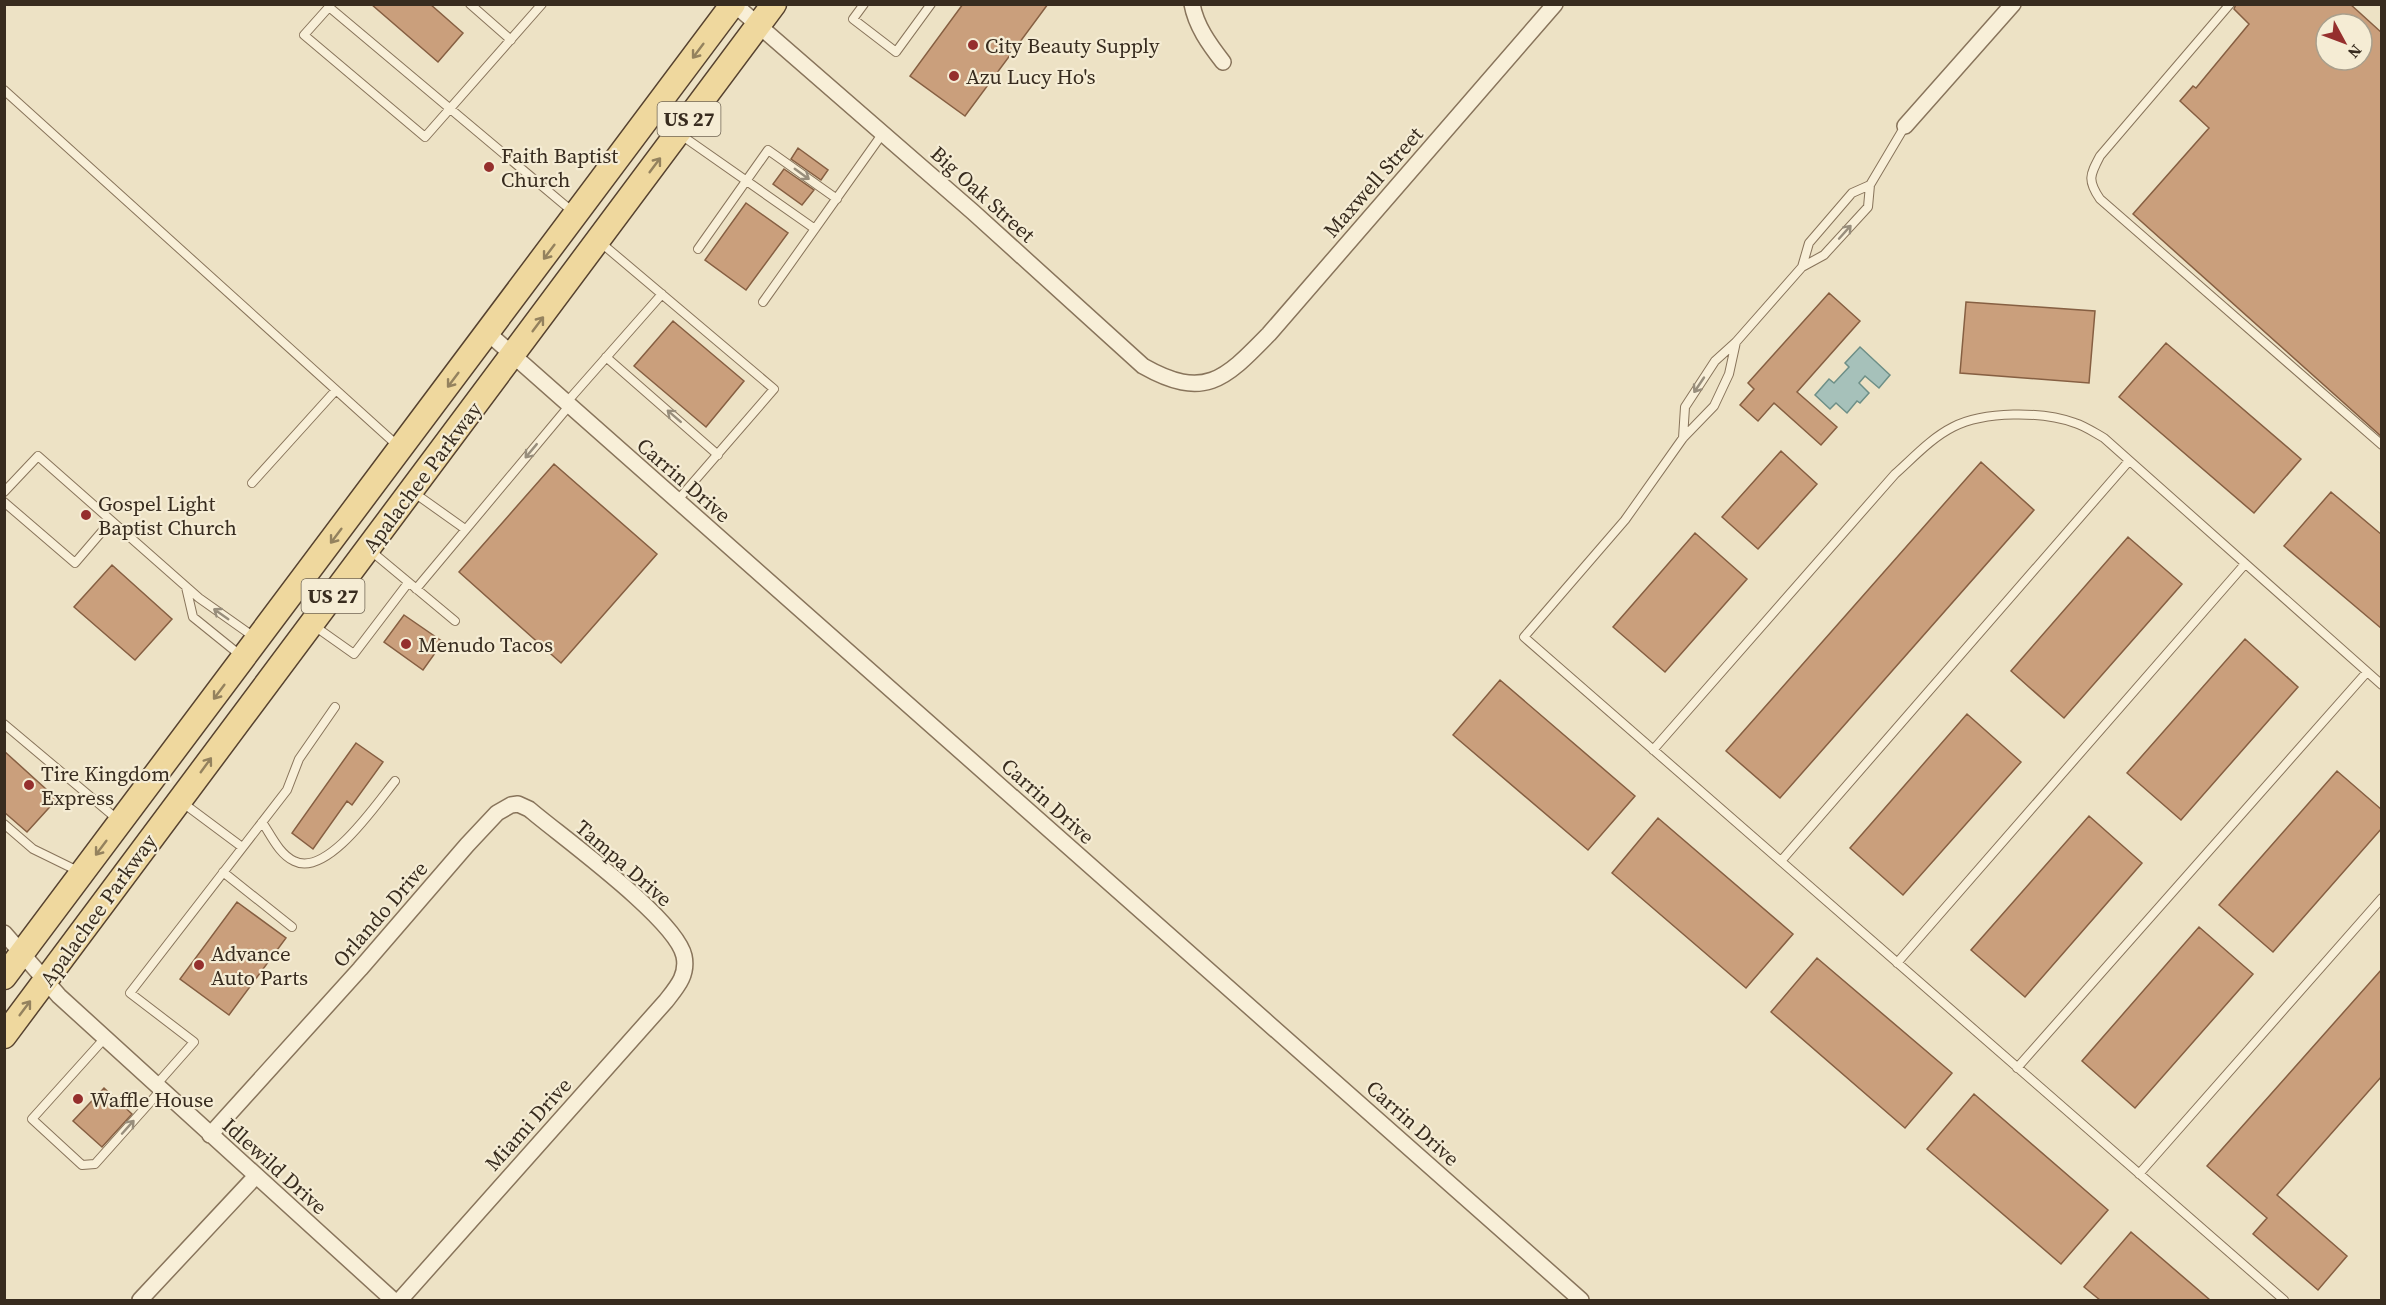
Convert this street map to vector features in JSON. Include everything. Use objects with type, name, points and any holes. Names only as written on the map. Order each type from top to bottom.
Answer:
[{"type":"main road","name":"Apalachee Parkway","points":[[4,977],[734,4]]},
{"type":"main road","name":"Apalachee Parkway","points":[[4,1036],[774,4]]},
{"type":"street","name":"Big Oak Street","points":[[734,4],[883,133],[1143,366],[1172,381],[1196,384],[1216,379]]},
{"type":"street","points":[[1192,4],[1194,17],[1209,44],[1223,62]]},
{"type":"street","name":"Maxwell Street","points":[[1216,379],[1233,370],[1269,334],[1555,4]]},
{"type":"street","points":[[1905,126],[2013,4]]},
{"type":"street","name":"Carrin Drive","points":[[488,333],[1581,1300]]},
{"type":"street","name":"Tampa Drive","points":[[512,805],[518,804],[529,809],[648,909],[681,945],[684,973]]},
{"type":"street","name":"Orlando Drive","points":[[210,1135],[360,969],[467,845],[497,813],[512,805]]},
{"type":"street","name":"Idlewild Drive","points":[[4,933],[59,996],[104,1039],[393,1300]]},
{"type":"street","name":"Miami Drive","points":[[400,1300],[666,1001],[684,973]]},
{"type":"street","points":[[140,1300],[255,1177]]},
{"type":"lane","points":[[470,4],[511,40]]},
{"type":"lane","points":[[542,4],[450,109],[426,137],[304,35],[328,7],[450,109],[576,215]]},
{"type":"lane","points":[[864,4],[853,19],[896,52],[932,4]]},
{"type":"lane","points":[[2230,4],[2100,156],[2091,174],[2092,187],[2100,199],[2382,445]]},
{"type":"lane","points":[[4,90],[401,449]]},
{"type":"lane","points":[[1683,438],[1684,407],[1715,361],[1736,342],[1802,267],[1824,255],[1868,207],[1870,185],[1905,126]]},
{"type":"lane","points":[[679,133],[815,229]]},
{"type":"lane","points":[[763,302],[883,133]]},
{"type":"lane","points":[[698,249],[768,150],[837,199]]},
{"type":"lane","points":[[1802,267],[1809,243],[1852,193],[1870,185]]},
{"type":"lane","points":[[599,240],[774,389],[677,501]]},
{"type":"lane","points":[[416,589],[606,357],[662,294]]},
{"type":"lane","points":[[1736,342],[1729,374],[1714,406],[1683,438],[1625,520],[1524,637],[2284,1300]]},
{"type":"lane","points":[[606,357],[718,454]]},
{"type":"lane","points":[[252,483],[336,390]]},
{"type":"lane","points":[[1653,750],[1896,474],[1952,427],[1973,419],[2007,414],[2075,423],[2104,438],[2382,685]]},
{"type":"lane","points":[[4,492],[38,456],[186,587],[251,649]]},
{"type":"lane","points":[[1781,861],[2129,461]]},
{"type":"lane","points":[[411,491],[465,529]]},
{"type":"lane","points":[[4,502],[75,563],[111,521]]},
{"type":"lane","points":[[368,549],[455,621]]},
{"type":"lane","points":[[1897,963],[2245,564]]},
{"type":"lane","points":[[311,624],[354,654],[408,583]]},
{"type":"lane","points":[[186,587],[193,617],[251,649]]},
{"type":"lane","points":[[2017,1068],[2367,672]]},
{"type":"lane","points":[[104,1039],[32,1119],[82,1165],[95,1164],[194,1042],[130,993],[286,790],[299,759],[335,707]]},
{"type":"lane","points":[[4,724],[121,822]]},
{"type":"lane","points":[[262,822],[287,856],[302,864],[312,862],[326,856],[352,835],[395,781]]},
{"type":"lane","points":[[179,801],[242,847]]},
{"type":"lane","points":[[4,824],[33,849],[83,873]]},
{"type":"lane","points":[[223,872],[292,927]]},
{"type":"lane","points":[[2139,1174],[2382,897]]},
{"type":"water","points":[[1860,347],[1890,375],[1879,388],[1865,376],[1859,383],[1869,393],[1860,403],[1857,401],[1847,413],[1836,403],[1830,409],[1815,395],[1829,379],[1834,383],[1849,367],[1845,363]]},
{"type":"building","points":[[371,4],[430,4],[463,33],[438,62]]},
{"type":"building","points":[[963,4],[1048,4],[965,116],[910,76]]},
{"type":"building","points":[[2236,4],[2350,4],[2359,12],[2314,12],[2314,72],[2374,72],[2374,26],[2382,33],[2382,437],[2133,214],[2209,128],[2180,101],[2193,86],[2196,88],[2249,24],[2234,9]]},
{"type":"building","points":[[798,148],[828,170],[821,180],[791,159]]},
{"type":"building","points":[[784,169],[814,190],[802,205],[773,184]]},
{"type":"building","points":[[746,203],[788,233],[746,290],[705,260]]},
{"type":"building","points":[[1829,293],[1860,321],[1797,392],[1837,427],[1821,445],[1774,403],[1758,421],[1740,405],[1754,389],[1748,383]]},
{"type":"building","points":[[1966,302],[2095,311],[2089,383],[1960,373]]},
{"type":"building","points":[[673,321],[744,381],[706,427],[634,366]]},
{"type":"building","points":[[2166,343],[2301,459],[2254,513],[2119,397]]},
{"type":"building","points":[[1781,451],[1817,484],[1758,549],[1722,517]]},
{"type":"building","points":[[1981,462],[2034,510],[1780,798],[1726,751]]},
{"type":"building","points":[[554,464],[657,554],[561,663],[459,572]]},
{"type":"building","points":[[2331,492],[2382,535],[2382,629],[2284,546]]},
{"type":"building","points":[[1695,533],[1747,579],[1665,672],[1613,627]]},
{"type":"building","points":[[2128,537],[2182,584],[2064,718],[2011,671]]},
{"type":"building","points":[[112,565],[172,619],[135,660],[74,607]]},
{"type":"building","points":[[404,615],[443,642],[423,670],[384,642]]},
{"type":"building","points":[[2245,639],[2298,687],[2181,820],[2127,773]]},
{"type":"building","points":[[1500,680],[1635,796],[1588,850],[1453,735]]},
{"type":"building","points":[[1967,714],[2021,762],[1903,895],[1850,848]]},
{"type":"building","points":[[356,743],[383,762],[352,805],[347,801],[313,849],[292,833]]},
{"type":"building","points":[[4,751],[57,799],[27,832],[4,812]]},
{"type":"building","points":[[2337,771],[2382,810],[2382,828],[2273,952],[2219,905]]},
{"type":"building","points":[[2089,816],[2142,863],[2025,997],[1971,950]]},
{"type":"building","points":[[1658,818],[1793,934],[1746,988],[1612,873]]},
{"type":"building","points":[[237,902],[286,938],[229,1015],[180,979]]},
{"type":"building","points":[[2199,927],[2253,974],[2135,1108],[2082,1061]]},
{"type":"building","points":[[1817,958],[1952,1073],[1905,1128],[1771,1012]]},
{"type":"building","points":[[2382,969],[2382,1076],[2277,1195],[2347,1256],[2318,1290],[2253,1234],[2267,1218],[2207,1166]]},
{"type":"building","points":[[104,1088],[132,1114],[102,1147],[73,1121]]},
{"type":"building","points":[[1974,1094],[2108,1210],[2061,1264],[1927,1149]]},
{"type":"building","points":[[2131,1232],[2210,1300],[2100,1300],[2084,1287]]},
{"type":"place","name":"City Beauty Supply","points":[[973,45]]},
{"type":"place","name":"Azu Lucy Ho's","points":[[954,76]]},
{"type":"place","name":"Faith Baptist Church","points":[[489,167]]},
{"type":"place","name":"Gospel Light Baptist Church","points":[[86,515]]},
{"type":"place","name":"Menudo Tacos","points":[[406,644]]},
{"type":"place","name":"Tire Kingdom Express","points":[[29,785]]},
{"type":"place","name":"Advance Auto Parts","points":[[199,965]]},
{"type":"place","name":"Waffle House","points":[[78,1099]]}]
